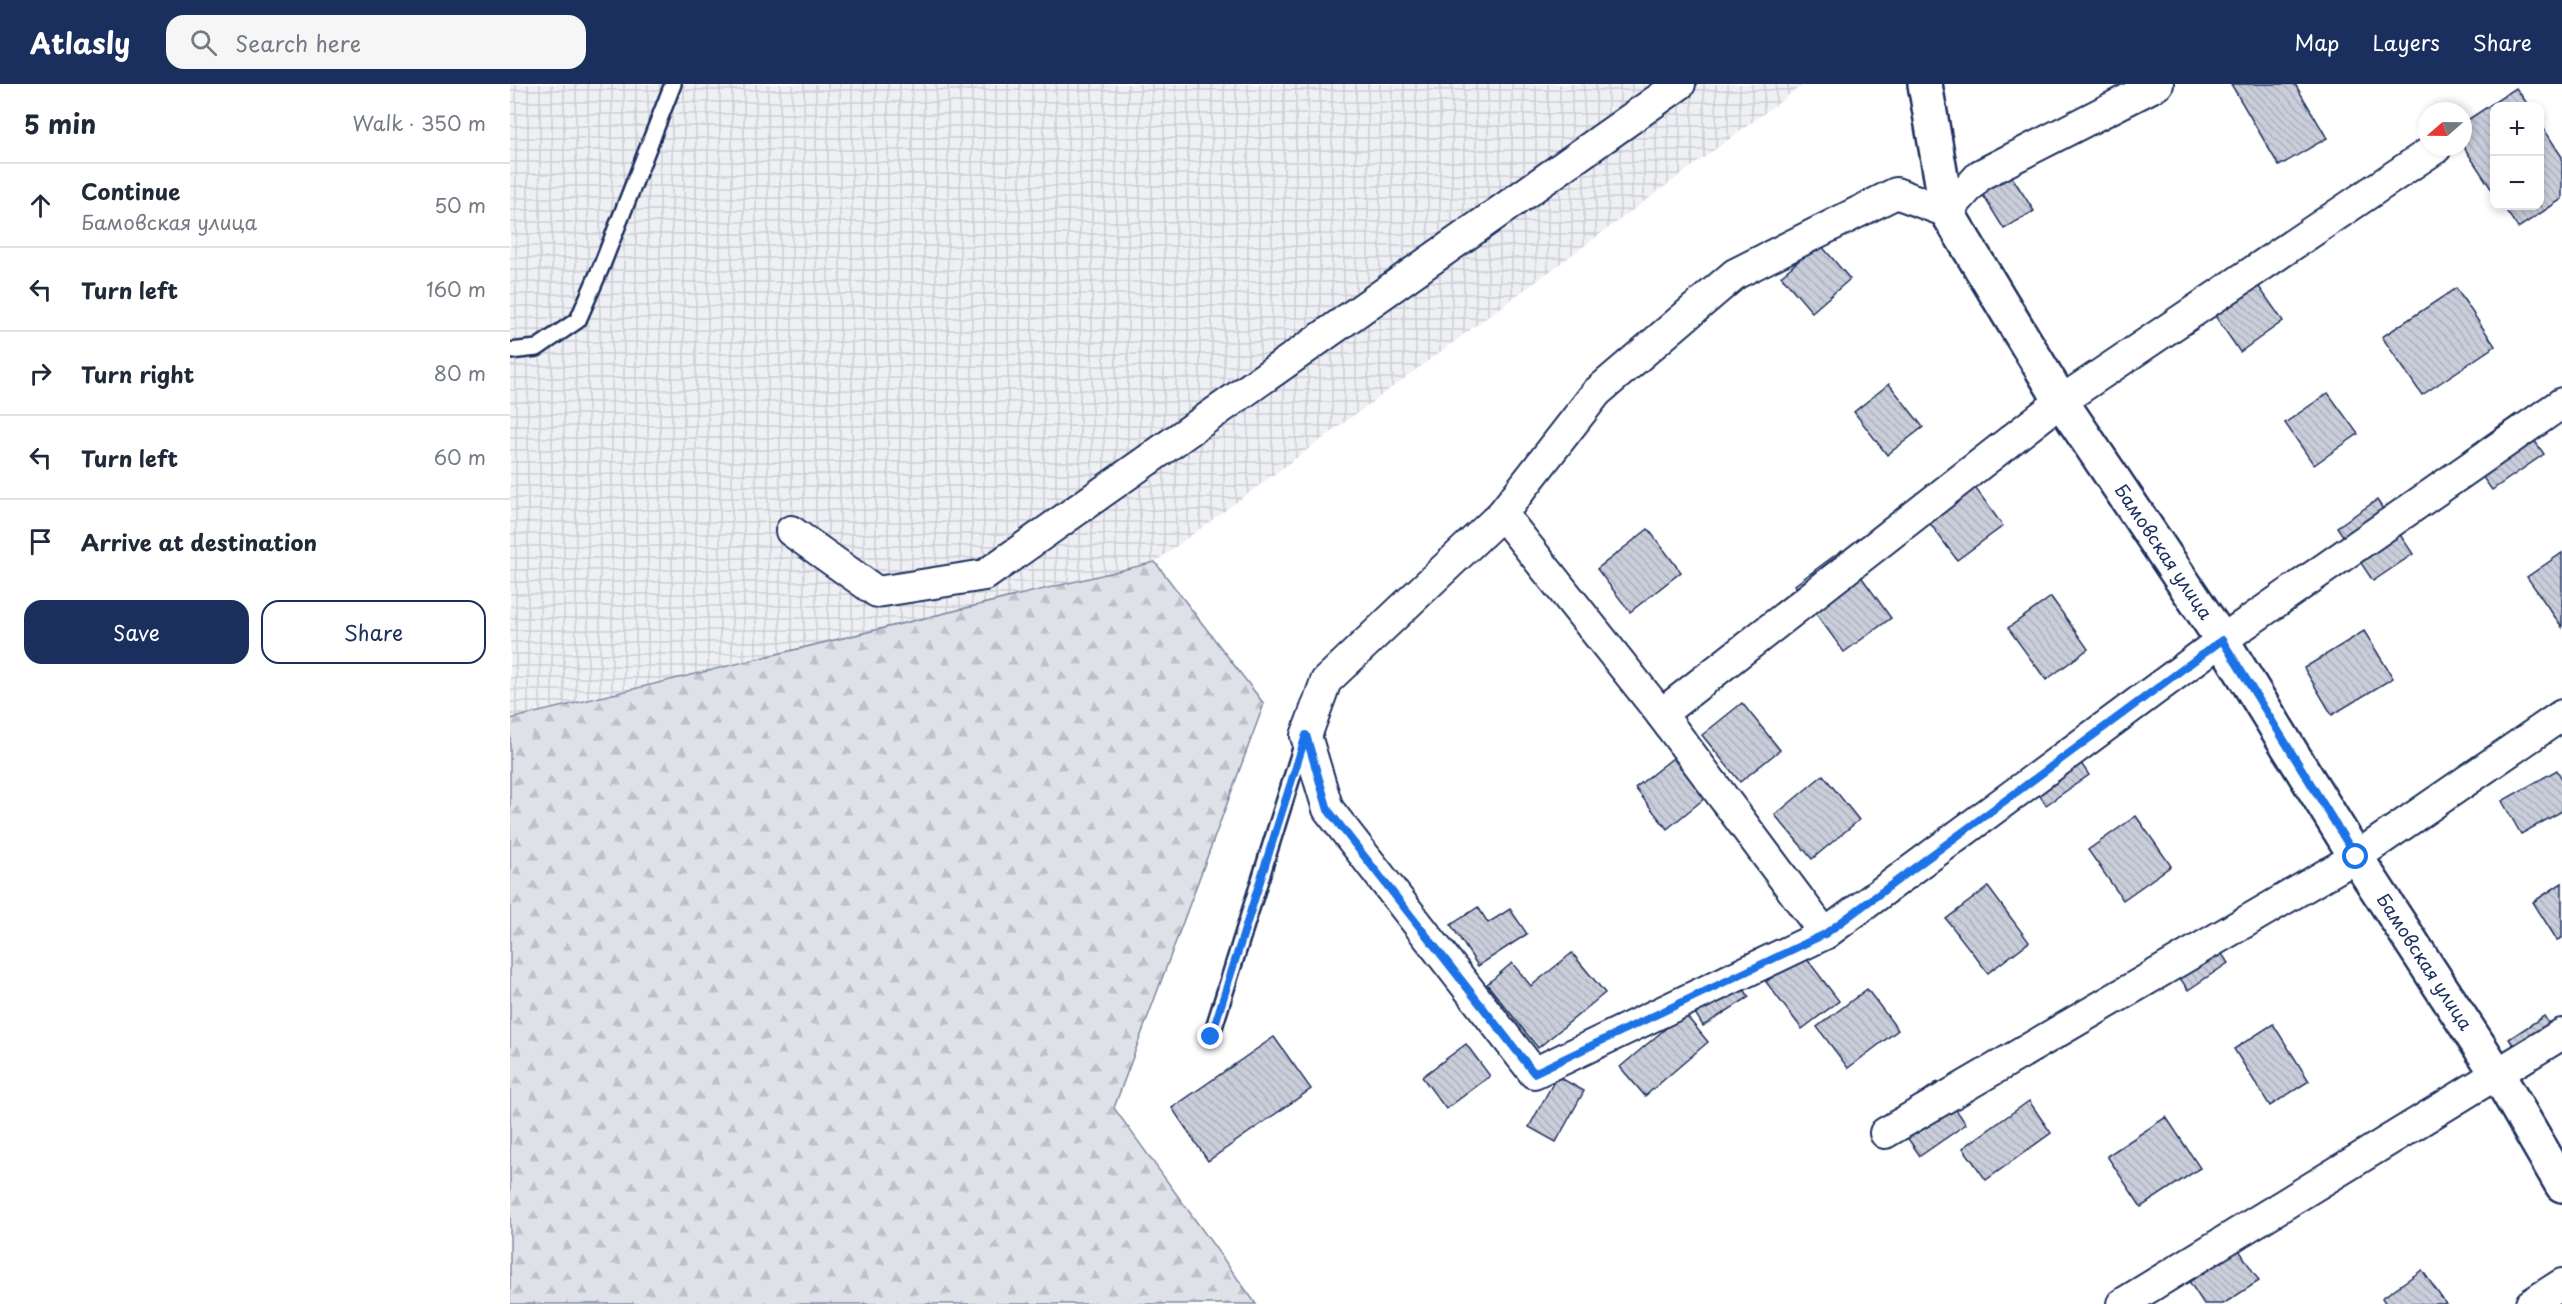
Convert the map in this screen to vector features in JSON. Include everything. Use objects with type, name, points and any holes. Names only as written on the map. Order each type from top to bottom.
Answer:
[{"type":"street","points":[[791,531],[877,592],[986,575],[1680,84]]},
{"type":"street","name":"Бамовская улица","points":[[1925,84],[1947,212],[2061,401],[2222,640],[2356,857],[2498,1075],[2562,1185]]},
{"type":"street","points":[[2158,84],[1980,175],[1947,212],[1896,193],[1735,274],[1597,392],[1502,514],[1326,681],[1306,735],[1328,810],[1534,1073],[1825,934],[2222,640],[2562,403]]},
{"type":"street","points":[[1661,714],[2061,401],[2424,156]]},
{"type":"street","points":[[1502,514],[1661,714],[1825,934]]},
{"type":"street","points":[[1886,1133],[2356,857],[2562,715]]},
{"type":"street","points":[[2122,1304],[2562,1034]]},
{"type":"street","points":[[2530,1304],[2562,1284]]},
{"type":"lane","points":[[510,351],[537,348],[578,320],[603,266],[673,84]]},
{"type":"lane","points":[[1211,1037],[1306,735]]},
{"type":"shaded area","points":[[510,84],[1804,84],[1155,562],[510,719]]},
{"type":"green space","points":[[1155,562],[1264,704],[1114,1108],[1256,1304],[510,1304],[510,719]]},
{"type":"building","points":[[2231,84],[2295,84],[2327,138],[2279,166]]},
{"type":"building","points":[[2516,88],[2526,102],[2495,102]]},
{"type":"building","points":[[2490,105],[2490,187],[2470,156],[2472,156],[2472,117]]},
{"type":"building","points":[[2544,129],[2562,157],[2562,199],[2518,228],[2506,210],[2544,210]]},
{"type":"building","points":[[2010,174],[2034,211],[2004,229],[1981,192]]},
{"type":"building","points":[[1819,243],[1850,279],[1812,312],[1781,276]]},
{"type":"building","points":[[2245,267],[2283,321],[2240,352],[2202,297]]},
{"type":"building","points":[[2456,288],[2495,346],[2422,395],[2382,337]]},
{"type":"building","points":[[1889,384],[1923,427],[1887,455],[1854,412]]},
{"type":"building","points":[[2328,393],[2358,434],[2314,465],[2285,423]]},
{"type":"building","points":[[2516,414],[2544,454],[2492,490],[2464,451]]},
{"type":"building","points":[[1963,471],[2003,526],[1957,560],[1917,506]]},
{"type":"building","points":[[2377,500],[2413,554],[2373,581],[2337,527]]},
{"type":"building","points":[[1648,529],[1681,572],[1630,612],[1597,569]]},
{"type":"building","points":[[1842,550],[1891,618],[1844,652],[1795,585]]},
{"type":"building","points":[[2562,553],[2562,627],[2527,577]]},
{"type":"building","points":[[2051,597],[2088,649],[2046,680],[2008,628]]},
{"type":"building","points":[[2364,631],[2393,678],[2332,715],[2304,668]]},
{"type":"building","points":[[1742,703],[1780,750],[1740,782],[1702,735]]},
{"type":"building","points":[[2068,744],[2089,775],[2046,805],[2025,774]]},
{"type":"building","points":[[1673,758],[1705,798],[1667,829],[1635,788]]},
{"type":"building","points":[[2557,770],[2562,779],[2562,811],[2521,834],[2502,801]]},
{"type":"building","points":[[1823,775],[1859,820],[1812,859],[1775,815]]},
{"type":"building","points":[[2136,816],[2171,866],[2123,900],[2088,850]]},
{"type":"building","points":[[2562,883],[2562,938],[2557,940],[2533,902]]},
{"type":"building","points":[[1988,887],[2029,942],[1988,973],[1946,919]]},
{"type":"building","points":[[1478,907],[1488,923],[1510,909],[1527,934],[1478,966],[1451,925]]},
{"type":"building","points":[[2207,931],[2228,963],[2188,990],[2166,957]]},
{"type":"building","points":[[1572,953],[1605,993],[1538,1048],[1487,984],[1512,963],[1531,986]]},
{"type":"building","points":[[1803,954],[1839,1001],[1802,1029],[1766,982]]},
{"type":"building","points":[[1727,962],[1749,997],[1703,1026],[1682,991]]},
{"type":"building","points":[[1867,989],[1898,1030],[1848,1068],[1817,1027]]},
{"type":"building","points":[[1684,1013],[1708,1042],[1645,1096],[1620,1067]]},
{"type":"building","points":[[2544,1016],[2562,1043],[2528,1067],[2509,1039]]},
{"type":"building","points":[[2273,1024],[2309,1081],[2270,1106],[2234,1049]]},
{"type":"building","points":[[1274,1037],[1311,1089],[1208,1161],[1172,1108]]},
{"type":"building","points":[[1466,1044],[1490,1076],[1446,1109],[1422,1077]]},
{"type":"building","points":[[1557,1076],[1584,1091],[1556,1142],[1529,1127]]},
{"type":"building","points":[[1937,1082],[1966,1124],[1920,1156],[1891,1114]]},
{"type":"building","points":[[2029,1101],[2051,1133],[1986,1180],[1963,1148]]},
{"type":"building","points":[[2166,1117],[2200,1168],[2141,1207],[2107,1156]]},
{"type":"building","points":[[2227,1231],[2259,1281],[2223,1304],[2204,1304],[2177,1263]]},
{"type":"building","points":[[2422,1270],[2446,1304],[2386,1304],[2382,1298]]},
{"type":"route","points":[[1211,1037],[1306,735],[1328,810],[1534,1073],[1825,934],[2222,640],[2356,857]]}]
